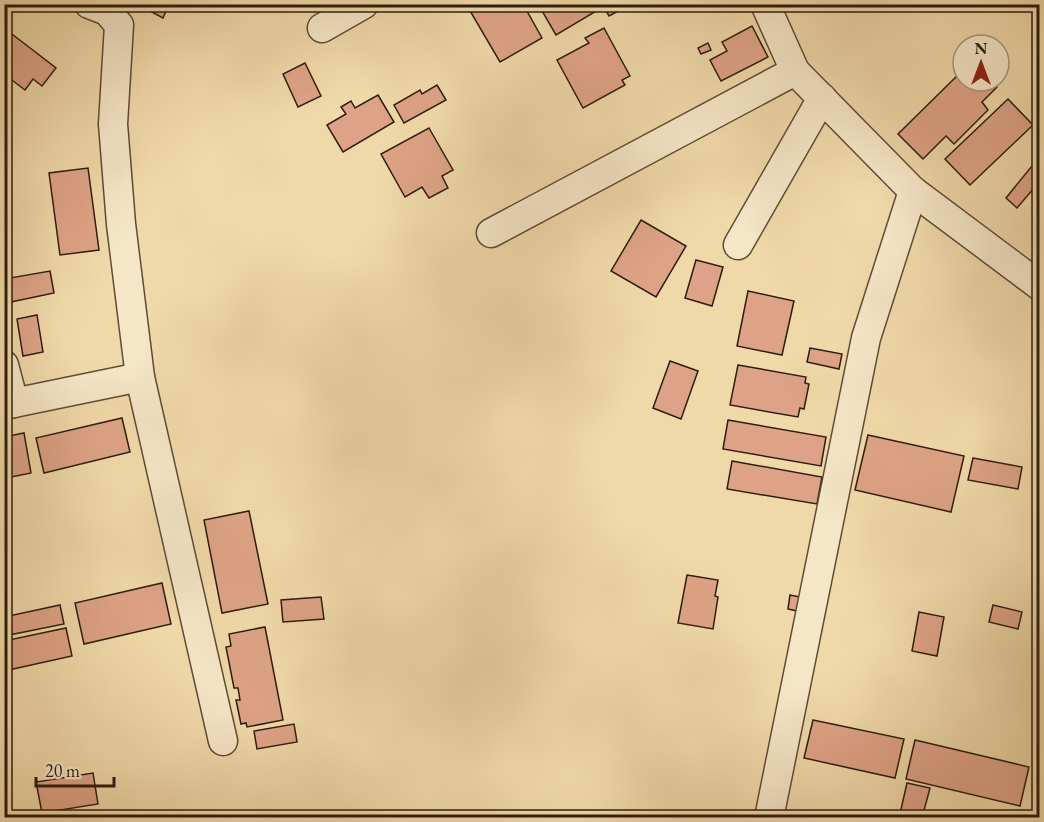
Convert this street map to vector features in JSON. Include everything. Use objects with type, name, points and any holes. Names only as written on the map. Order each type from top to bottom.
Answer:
[{"type":"street","points":[[89,4],[106,11],[119,25],[112,124],[121,225],[140,377],[223,741]]},
{"type":"street","points":[[322,28],[364,4]]},
{"type":"street","points":[[765,4],[795,71],[913,191],[1040,286]]},
{"type":"street","points":[[491,233],[795,71]]},
{"type":"street","points":[[738,245],[822,98]]},
{"type":"street","points":[[769,818],[866,338],[913,191]]},
{"type":"street","points":[[4,364],[9,404],[140,377]]},
{"type":"building","points":[[146,4],[169,4],[163,18],[144,8]]},
{"type":"building","points":[[466,4],[523,4],[542,38],[500,62]]},
{"type":"building","points":[[538,4],[595,4],[598,10],[556,35]]},
{"type":"building","points":[[602,4],[624,4],[626,7],[609,16]]},
{"type":"building","points":[[752,26],[768,57],[721,81],[710,60],[727,51],[722,42]]},
{"type":"building","points":[[4,28],[56,68],[42,86],[33,79],[25,90],[4,74]]},
{"type":"building","points":[[604,28],[630,76],[622,80],[625,85],[583,108],[557,60],[589,43],[585,38]]},
{"type":"building","points":[[708,43],[711,50],[701,54],[698,48]]},
{"type":"building","points":[[305,63],[321,96],[298,107],[283,74]]},
{"type":"building","points":[[951,82],[951,93],[991,93],[982,102],[988,110],[954,144],[946,136],[923,159],[898,134]]},
{"type":"building","points":[[437,85],[446,100],[404,123],[394,105],[420,90],[422,94]]},
{"type":"building","points":[[378,95],[394,122],[343,152],[327,125],[346,114],[341,107],[351,101],[355,108]]},
{"type":"building","points":[[1008,99],[1033,125],[970,185],[945,159]]},
{"type":"building","points":[[429,128],[453,170],[442,176],[448,188],[429,198],[422,187],[405,197],[381,154]]},
{"type":"building","points":[[1036,161],[1040,164],[1040,181],[1017,208],[1006,198]]},
{"type":"building","points":[[88,168],[99,250],[60,255],[49,173]]},
{"type":"building","points":[[641,220],[686,246],[656,297],[611,271]]},
{"type":"building","points":[[696,260],[723,267],[712,306],[685,298]]},
{"type":"building","points":[[50,271],[54,293],[6,303],[4,279]]},
{"type":"building","points":[[748,291],[794,301],[782,355],[737,346]]},
{"type":"building","points":[[37,315],[43,352],[23,356],[17,319]]},
{"type":"building","points":[[810,348],[842,354],[839,369],[807,362]]},
{"type":"building","points":[[670,361],[698,371],[681,419],[653,408]]},
{"type":"building","points":[[738,365],[806,377],[805,383],[809,384],[804,409],[800,408],[798,417],[730,405]]},
{"type":"building","points":[[122,418],[130,452],[44,473],[36,438]]},
{"type":"building","points":[[728,420],[826,437],[821,466],[723,449]]},
{"type":"building","points":[[24,433],[31,473],[6,478],[4,437]]},
{"type":"building","points":[[868,435],[964,456],[951,512],[855,490]]},
{"type":"building","points":[[973,458],[1022,467],[1018,489],[968,480]]},
{"type":"building","points":[[732,461],[822,477],[817,504],[727,489]]},
{"type":"building","points":[[249,511],[268,604],[222,613],[204,520]]},
{"type":"building","points":[[687,575],[718,580],[713,629],[678,623]]},
{"type":"building","points":[[162,583],[171,624],[84,644],[75,603]]},
{"type":"building","points":[[790,595],[800,597],[797,611],[788,609]]},
{"type":"building","points":[[321,597],[324,619],[283,622],[281,600]]},
{"type":"building","points":[[60,605],[64,624],[4,636],[4,617]]},
{"type":"building","points":[[993,605],[1022,612],[1018,629],[989,622]]},
{"type":"building","points":[[919,612],[944,617],[937,656],[912,651]]},
{"type":"building","points":[[265,627],[283,720],[247,727],[246,723],[241,724],[236,700],[240,700],[238,688],[234,688],[226,647],[231,646],[229,634]]},
{"type":"building","points":[[66,628],[72,656],[4,671],[4,641]]},
{"type":"building","points":[[813,720],[904,739],[895,778],[804,758]]},
{"type":"building","points":[[294,724],[297,742],[257,749],[254,731]]},
{"type":"building","points":[[915,740],[1029,767],[1020,806],[906,779]]},
{"type":"building","points":[[93,773],[98,804],[42,813],[36,782]]},
{"type":"building","points":[[907,783],[930,788],[922,818],[899,818]]}]
